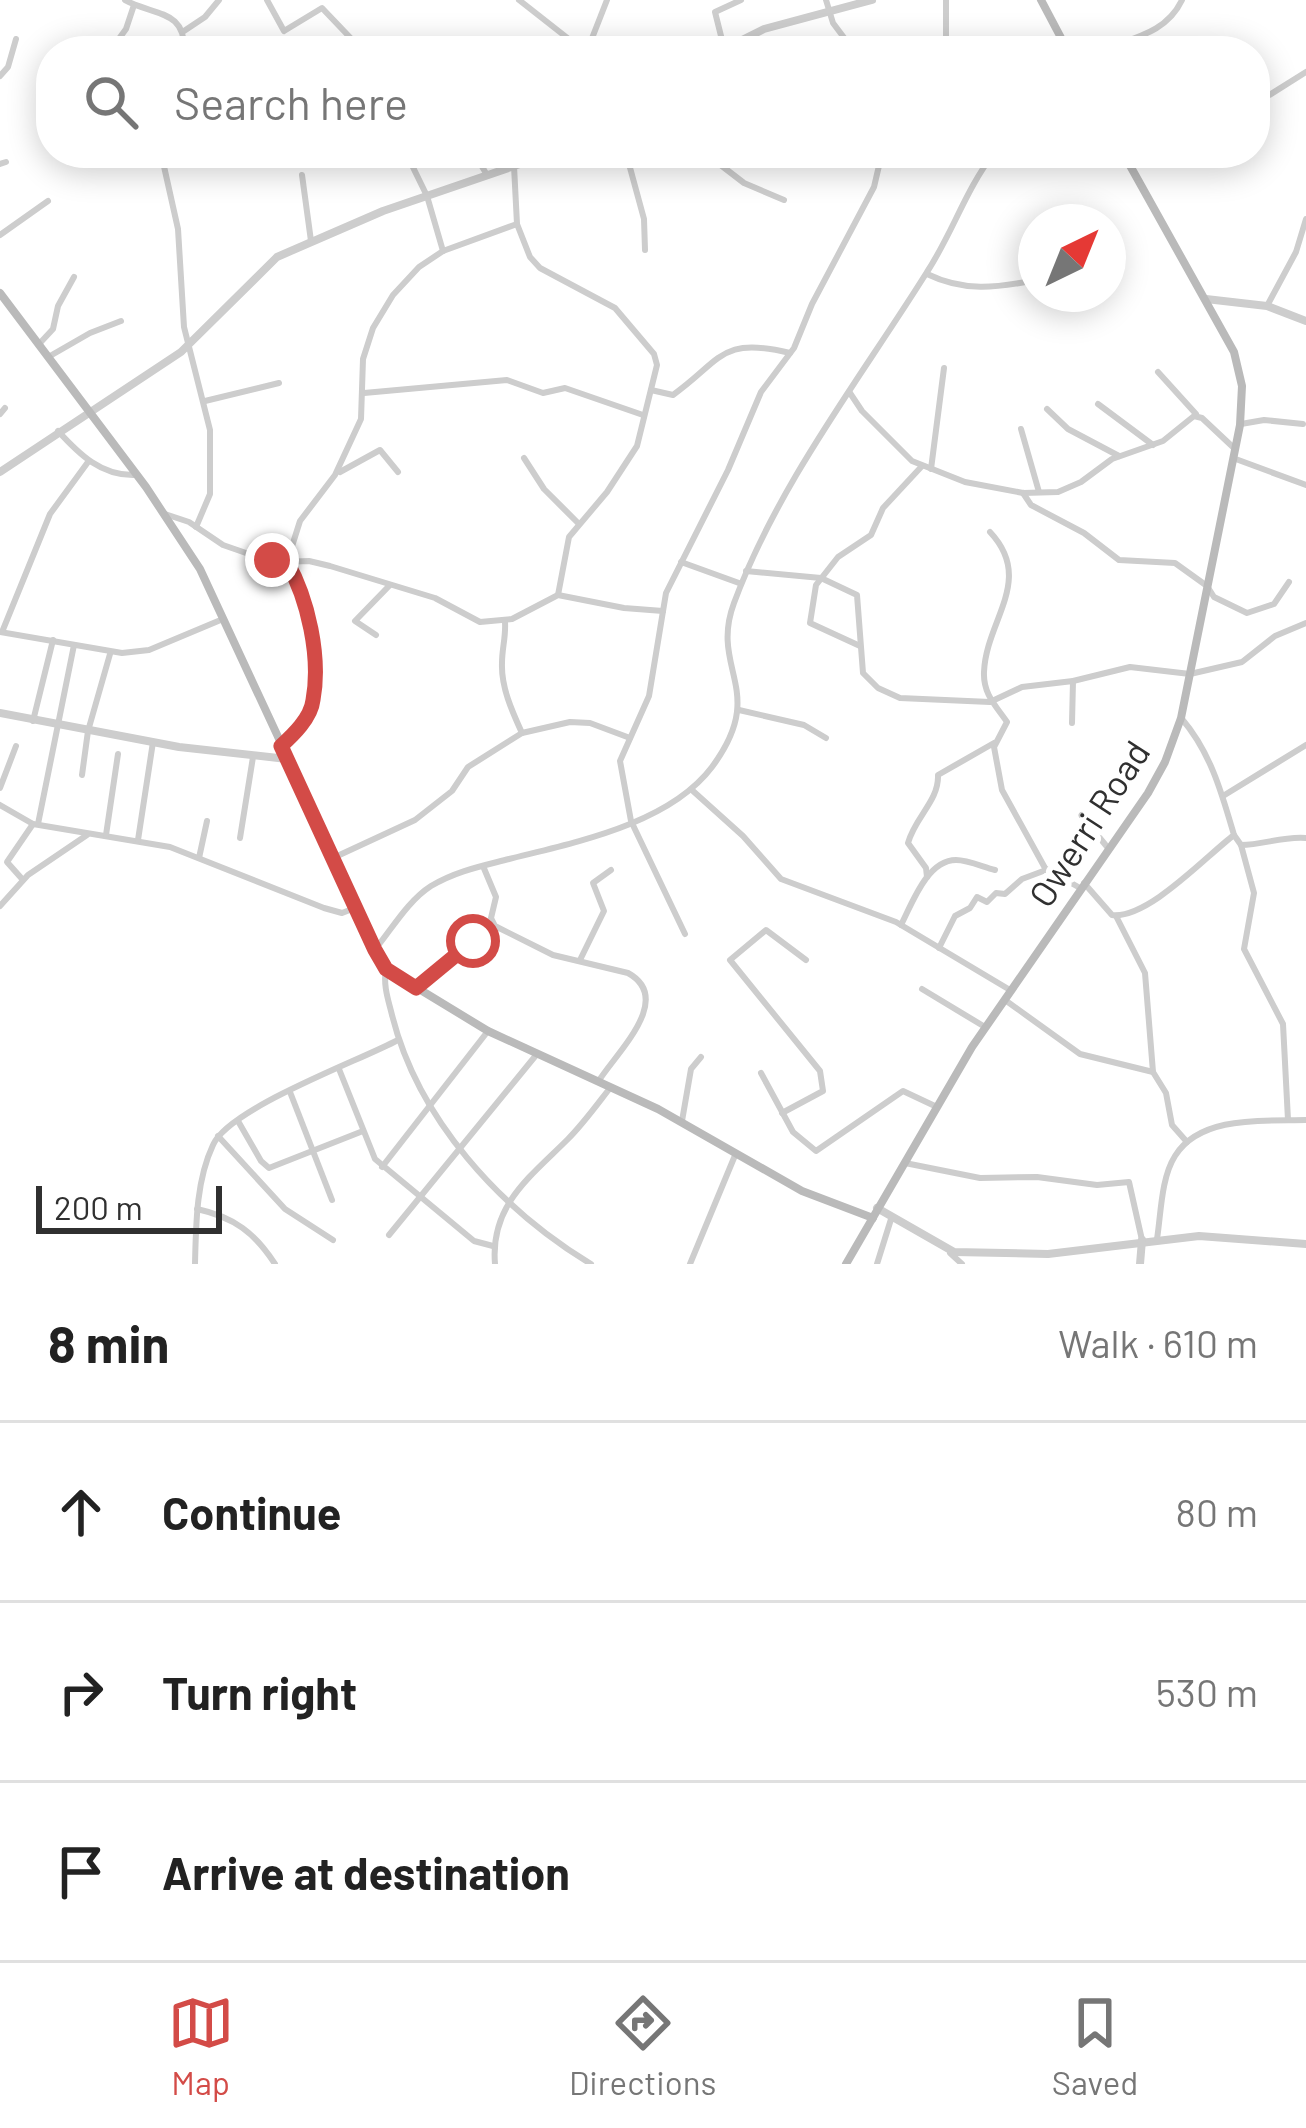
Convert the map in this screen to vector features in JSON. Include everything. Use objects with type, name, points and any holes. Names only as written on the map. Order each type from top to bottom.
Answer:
[{"type":"main road","points":[[1041,0],[1060,36]]},
{"type":"main road","name":"Owerri Road","points":[[846,1264],[985,1027],[1158,777],[1181,718],[1243,403],[1239,368],[1206,298],[1132,168]]},
{"type":"main road","points":[[1,296],[137,475],[200,569],[386,969],[488,1031],[682,1121],[802,1191],[875,1213]]},
{"type":"street","points":[[125,0],[171,18],[184,36]]},
{"type":"street","points":[[184,32],[219,0]]},
{"type":"street","points":[[267,0],[284,31],[322,8],[349,36]]},
{"type":"street","points":[[519,0],[566,36]]},
{"type":"street","points":[[591,36],[607,0]]},
{"type":"street","points":[[718,36],[713,15],[741,0]]},
{"type":"street","points":[[749,36],[827,5],[872,0]]},
{"type":"street","points":[[946,0],[946,36]]},
{"type":"street","points":[[1144,36],[1174,14],[1182,0]]},
{"type":"street","points":[[120,36],[134,5]]},
{"type":"street","points":[[827,5],[845,36]]},
{"type":"street","points":[[0,76],[8,67],[16,39]]},
{"type":"street","points":[[1270,95],[1306,72]]},
{"type":"street","points":[[164,168],[178,229],[182,318],[205,401],[212,452],[211,484],[196,527]]},
{"type":"street","points":[[413,168],[427,196],[442,251]]},
{"type":"street","points":[[483,168],[487,175]]},
{"type":"street","points":[[0,472],[188,346],[267,264],[311,241],[508,168]]},
{"type":"street","points":[[514,168],[517,224],[530,257],[540,268],[602,299],[622,315],[656,360],[629,460],[567,543],[558,595]]},
{"type":"street","points":[[630,168],[644,219],[645,250]]},
{"type":"street","points":[[724,168],[744,183],[784,200]]},
{"type":"street","points":[[685,934],[631,820],[619,770],[649,696],[666,593],[728,470],[760,392],[790,353],[874,188],[879,168]]},
{"type":"street","points":[[375,950],[426,890],[483,865],[598,834],[674,805],[693,790],[730,740],[740,710],[727,641],[728,619],[746,571],[796,476],[927,274],[986,168]]},
{"type":"street","points":[[302,176],[311,241]]},
{"type":"street","points":[[0,235],[48,201]]},
{"type":"street","points":[[1267,306],[1296,253],[1306,219]]},
{"type":"street","points":[[281,746],[295,734],[314,699],[306,603],[287,562],[300,521],[335,475],[362,419],[363,359],[373,328],[393,295],[419,267],[442,251],[517,224]]},
{"type":"street","points":[[927,274],[962,287],[992,289],[1018,284]]},
{"type":"street","points":[[40,344],[53,329],[58,305],[74,277]]},
{"type":"street","points":[[1206,298],[1267,306],[1306,321]]},
{"type":"street","points":[[50,356],[90,332],[121,321]]},
{"type":"street","points":[[651,390],[673,395],[706,364],[741,347],[790,353]]},
{"type":"street","points":[[860,646],[810,622],[812,590],[838,557],[868,539],[884,508],[926,467],[944,368]]},
{"type":"street","points":[[1157,372],[1234,454],[1306,485]]},
{"type":"street","points":[[364,393],[508,380],[543,393],[565,388],[644,416]]},
{"type":"street","points":[[205,401],[279,382]]},
{"type":"street","points":[[850,393],[894,445],[926,467],[965,482],[1023,493],[1058,492],[1081,482],[1119,456],[1154,446],[1198,416]]},
{"type":"street","points":[[1098,404],[1154,446]]},
{"type":"street","points":[[1047,410],[1068,429],[1119,456]]},
{"type":"street","points":[[1240,425],[1264,420],[1303,424]]},
{"type":"street","points":[[1021,429],[1039,492]]},
{"type":"street","points":[[58,431],[88,462],[137,475]]},
{"type":"street","points":[[335,475],[380,450],[398,472]]},
{"type":"street","points":[[524,458],[544,489],[578,523]]},
{"type":"street","points":[[88,462],[50,514],[1,632],[110,654],[148,650],[223,620]]},
{"type":"street","points":[[1023,493],[1031,505],[1089,536],[1119,560],[1175,563],[1207,586],[1214,597],[1247,613],[1274,604],[1289,582]]},
{"type":"street","points":[[165,514],[223,544],[287,562],[317,562],[435,598],[480,622],[505,621],[558,595],[663,611]]},
{"type":"street","points":[[990,532],[1010,561],[984,670],[990,702],[1006,722],[996,741],[998,781],[1046,870],[1082,886],[1116,916],[1144,973],[1153,1072],[1169,1101],[1172,1125],[1187,1142]]},
{"type":"street","points":[[681,562],[741,584]]},
{"type":"street","points":[[746,571],[820,578],[857,595],[863,673],[888,694],[922,701],[990,702],[1022,687],[1130,667],[1190,674],[1242,662],[1276,637],[1306,623]]},
{"type":"street","points":[[376,635],[355,621],[391,585]]},
{"type":"street","points":[[505,621],[507,645],[502,663],[507,698],[522,733]]},
{"type":"street","points":[[33,721],[53,640]]},
{"type":"street","points":[[23,880],[7,862],[36,825],[74,645]]},
{"type":"street","points":[[82,775],[88,731],[110,654]]},
{"type":"street","points":[[1072,723],[1073,681]]},
{"type":"street","points":[[740,710],[804,725],[826,738]]},
{"type":"street","points":[[0,713],[153,742],[287,759]]},
{"type":"street","points":[[1181,718],[1199,741],[1223,796],[1254,892],[1244,949],[1283,1024],[1288,1120]]},
{"type":"street","points":[[333,858],[415,820],[452,790],[468,767],[522,733],[570,722],[590,723],[630,738]]},
{"type":"street","points":[[927,877],[908,843],[923,810],[936,795],[938,775],[996,741]]},
{"type":"street","points":[[138,840],[153,742]]},
{"type":"street","points":[[1223,796],[1306,745]]},
{"type":"street","points":[[0,788],[16,746]]},
{"type":"street","points":[[106,835],[118,754]]},
{"type":"street","points":[[240,838],[253,757]]},
{"type":"street","points":[[693,790],[781,879],[901,925],[1007,994],[1079,1054],[1153,1072]]},
{"type":"street","points":[[0,805],[36,825],[138,840],[199,858],[324,908],[342,913],[355,908]]},
{"type":"street","points":[[1081,814],[1108,848]]},
{"type":"street","points":[[199,858],[207,821]]},
{"type":"street","points":[[0,906],[3,895],[90,832]]},
{"type":"street","points":[[1116,916],[1156,899],[1234,836]]},
{"type":"street","points":[[1241,845],[1306,838]]},
{"type":"street","points":[[901,925],[927,877],[952,860],[995,870]]},
{"type":"street","points":[[416,988],[459,956],[492,922],[496,897],[483,865]]},
{"type":"street","points":[[580,960],[604,911],[593,883],[611,870]]},
{"type":"street","points":[[938,949],[955,916],[970,908],[977,897],[987,902],[996,893],[1005,894],[1028,876],[1046,870]]},
{"type":"street","points":[[492,922],[523,943],[553,955],[628,973],[648,995],[639,1023],[598,1082]]},
{"type":"street","points":[[782,1113],[823,1091],[820,1071],[730,960],[768,930],[806,960]]},
{"type":"street","points":[[386,969],[386,994],[398,1040],[459,1150],[556,1243],[591,1264]]},
{"type":"street","points":[[922,989],[985,1027]]},
{"type":"street","points":[[382,1167],[488,1031]]},
{"type":"street","points":[[195,1264],[197,1209],[218,1136],[290,1091],[398,1040]]},
{"type":"street","points":[[389,1235],[537,1054]]},
{"type":"street","points":[[682,1121],[692,1069],[701,1057]]},
{"type":"street","points":[[338,1070],[382,1167],[474,1241],[494,1246]]},
{"type":"street","points":[[760,1072],[793,1132],[816,1150],[903,1091],[937,1107]]},
{"type":"street","points":[[495,1264],[497,1223],[509,1199],[581,1125],[610,1087]]},
{"type":"street","points":[[290,1091],[332,1200]]},
{"type":"street","points":[[1157,1239],[1168,1170],[1187,1142],[1226,1124],[1306,1120]]},
{"type":"street","points":[[238,1121],[269,1168],[363,1132]]},
{"type":"street","points":[[218,1136],[285,1209],[333,1240]]},
{"type":"street","points":[[690,1264],[736,1154]]},
{"type":"street","points":[[905,1163],[980,1178],[1037,1177],[1096,1185],[1129,1182],[1142,1240],[1140,1264]]},
{"type":"street","points":[[197,1209],[247,1228],[275,1264]]},
{"type":"street","points":[[875,1213],[892,1216],[948,1250],[962,1264]]},
{"type":"street","points":[[877,1264],[892,1216]]},
{"type":"street","points":[[948,1250],[1048,1254],[1199,1236],[1306,1244]]},
{"type":"route","points":[[272,560],[287,562],[306,603],[311,631],[313,705],[295,734],[281,746],[375,950],[386,969],[416,988],[473,941]]}]
